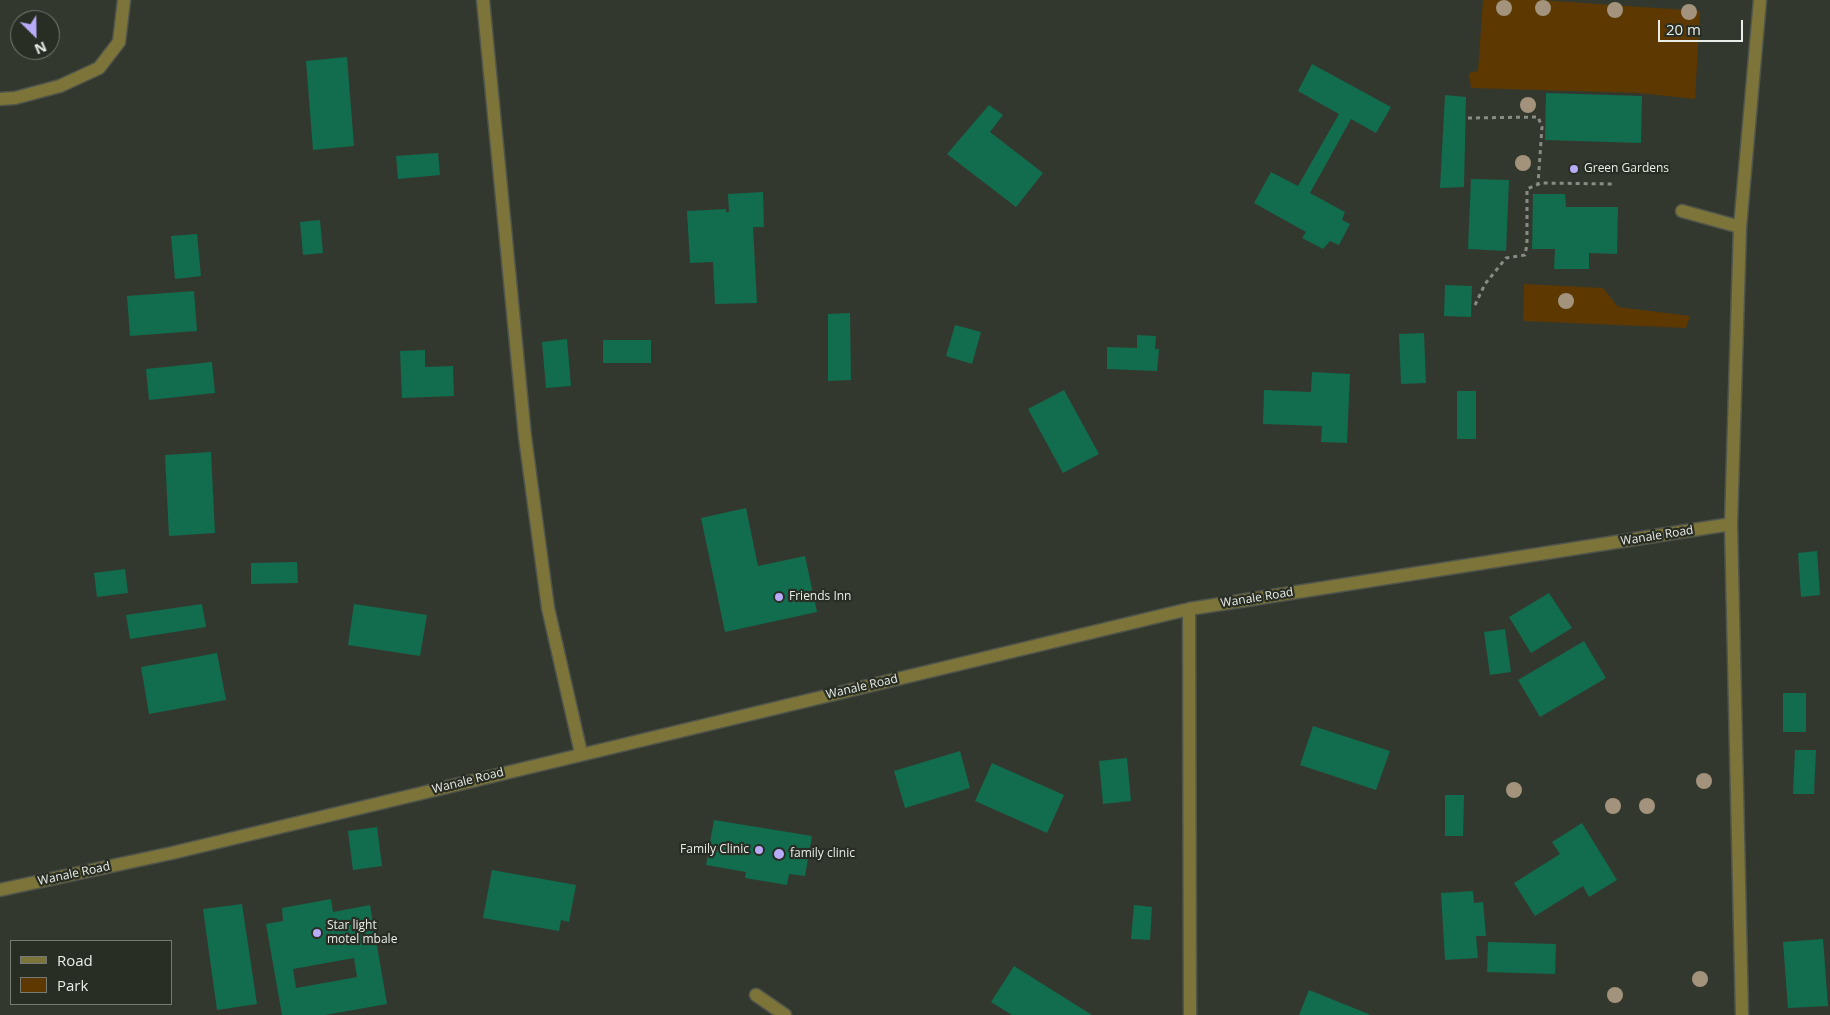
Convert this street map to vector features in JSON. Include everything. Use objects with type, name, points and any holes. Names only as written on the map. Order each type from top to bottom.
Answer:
[{"type":"street","points":[[0,99],[15,98],[60,86],[99,68],[119,42],[124,0]]},
{"type":"street","points":[[483,0],[525,437],[548,608],[581,753]]},
{"type":"street","points":[[1742,1015],[1731,524],[1740,228],[1760,0]]},
{"type":"street","points":[[1682,211],[1740,228]]},
{"type":"street","name":"Wanale Road","points":[[0,890],[172,853],[581,753],[1190,609],[1731,524]]},
{"type":"street","points":[[1190,609],[1190,1015]]},
{"type":"street","points":[[756,995],[785,1015]]},
{"type":"path","points":[[1468,118],[1538,117],[1542,127],[1538,184]]},
{"type":"path","points":[[1475,305],[1485,284],[1506,258],[1525,255],[1527,244],[1527,189],[1538,184],[1615,184]]},
{"type":"green space","points":[[1483,0],[1540,0],[1700,11],[1695,99],[1638,93],[1471,88],[1469,73],[1478,71]]},
{"type":"green space","points":[[1524,284],[1603,288],[1618,307],[1690,316],[1686,328],[1523,321]]},
{"type":"building","points":[[347,57],[354,146],[313,150],[306,61]]},
{"type":"building","points":[[1312,64],[1391,107],[1376,133],[1351,119],[1310,193],[1345,212],[1342,220],[1350,224],[1339,245],[1330,241],[1323,249],[1302,238],[1306,232],[1254,203],[1271,172],[1298,186],[1339,114],[1298,91]]},
{"type":"building","points":[[1546,93],[1642,96],[1641,143],[1545,140]]},
{"type":"building","points":[[1445,95],[1466,97],[1464,187],[1440,188]]},
{"type":"building","points":[[989,105],[1003,115],[990,132],[1043,173],[1016,207],[947,154]]},
{"type":"building","points":[[438,153],[440,175],[398,179],[396,156]]},
{"type":"building","points":[[1471,179],[1509,180],[1506,251],[1468,249]]},
{"type":"building","points":[[763,192],[764,227],[753,227],[757,303],[715,304],[713,262],[690,263],[687,211],[726,209],[726,212],[729,212],[728,194]]},
{"type":"building","points":[[1533,194],[1565,194],[1566,207],[1618,207],[1617,254],[1589,253],[1589,269],[1554,269],[1555,249],[1532,249]]},
{"type":"building","points":[[320,220],[323,253],[303,255],[300,222]]},
{"type":"building","points":[[197,234],[201,276],[175,279],[171,236]]},
{"type":"building","points":[[1445,285],[1472,286],[1471,317],[1444,316]]},
{"type":"building","points":[[194,291],[197,331],[130,336],[127,296]]},
{"type":"building","points":[[850,313],[851,380],[828,381],[828,314]]},
{"type":"building","points":[[955,325],[981,332],[972,364],[946,356]]},
{"type":"building","points":[[1424,333],[1426,383],[1401,384],[1399,334]]},
{"type":"building","points":[[1137,335],[1156,336],[1155,349],[1159,349],[1157,371],[1107,369],[1107,347],[1137,348]]},
{"type":"building","points":[[567,339],[571,386],[546,388],[542,342]]},
{"type":"building","points":[[603,340],[651,340],[651,363],[603,363]]},
{"type":"building","points":[[425,350],[425,367],[453,366],[454,396],[402,398],[400,351]]},
{"type":"building","points":[[212,362],[215,393],[149,400],[146,369]]},
{"type":"building","points":[[1312,372],[1350,374],[1347,443],[1321,442],[1322,426],[1263,424],[1264,390],[1311,392]]},
{"type":"building","points":[[1064,390],[1099,454],[1063,473],[1028,409]]},
{"type":"building","points":[[1457,391],[1476,391],[1476,439],[1457,439]]},
{"type":"building","points":[[211,452],[215,533],[169,536],[165,455]]},
{"type":"building","points":[[746,508],[758,566],[805,556],[817,612],[725,632],[701,518]]},
{"type":"building","points":[[1817,551],[1820,595],[1801,597],[1798,553]]},
{"type":"building","points":[[297,562],[298,583],[251,584],[251,563]]},
{"type":"building","points":[[125,569],[128,593],[97,597],[94,573]]},
{"type":"building","points":[[1549,593],[1572,628],[1531,653],[1509,617]]},
{"type":"building","points":[[202,604],[206,627],[130,639],[126,615]]},
{"type":"building","points":[[354,604],[427,615],[420,656],[348,645]]},
{"type":"building","points":[[1505,629],[1511,672],[1490,675],[1484,632]]},
{"type":"building","points":[[1584,641],[1606,678],[1540,717],[1518,680]]},
{"type":"building","points":[[217,653],[226,700],[149,714],[141,667]]},
{"type":"building","points":[[1783,693],[1806,693],[1806,732],[1783,732]]},
{"type":"building","points":[[1313,726],[1390,751],[1376,790],[1300,765]]},
{"type":"building","points":[[1795,750],[1816,750],[1814,794],[1793,794]]},
{"type":"building","points":[[960,751],[970,788],[905,808],[894,771]]},
{"type":"building","points":[[1127,758],[1131,801],[1103,804],[1099,761]]},
{"type":"building","points":[[992,763],[1064,795],[1047,833],[975,801]]},
{"type":"building","points":[[1445,795],[1464,795],[1463,836],[1445,836]]},
{"type":"building","name":"Family Clinic","points":[[714,820],[812,836],[805,876],[789,874],[787,885],[745,878],[746,872],[706,865]]},
{"type":"building","points":[[1582,823],[1617,880],[1589,897],[1583,886],[1535,916],[1514,883],[1560,854],[1552,842]]},
{"type":"building","points":[[377,827],[382,866],[353,870],[348,831]]},
{"type":"building","points":[[492,870],[576,885],[569,922],[561,920],[559,931],[483,918]]},
{"type":"building","points":[[1473,891],[1474,903],[1483,902],[1486,936],[1476,936],[1478,958],[1445,960],[1441,893]]},
{"type":"building","points":[[331,899],[333,912],[370,905],[387,1004],[325,1015],[282,1015],[266,924],[283,921],[282,908]],"holes":[[[354,958],[357,977],[296,988],[293,969]]]},
{"type":"building","points":[[242,904],[257,1004],[217,1010],[203,909]]},
{"type":"building","points":[[1134,905],[1152,907],[1150,940],[1131,939]]},
{"type":"building","points":[[1823,939],[1828,1006],[1788,1008],[1783,942]]},
{"type":"building","points":[[1488,942],[1556,944],[1555,974],[1487,972]]},
{"type":"building","points":[[1014,966],[1092,1015],[1012,1015],[991,1002]]},
{"type":"building","points":[[1309,990],[1371,1015],[1299,1015]]},
{"type":"place","name":"Green Gardens","points":[[1574,169]]},
{"type":"place","name":"Friends Inn","points":[[779,597]]},
{"type":"place","name":"Family Clinic","points":[[759,850]]},
{"type":"place","name":"family clinic","points":[[779,854]]},
{"type":"place","name":"Star light motel mbale","points":[[317,933]]}]
